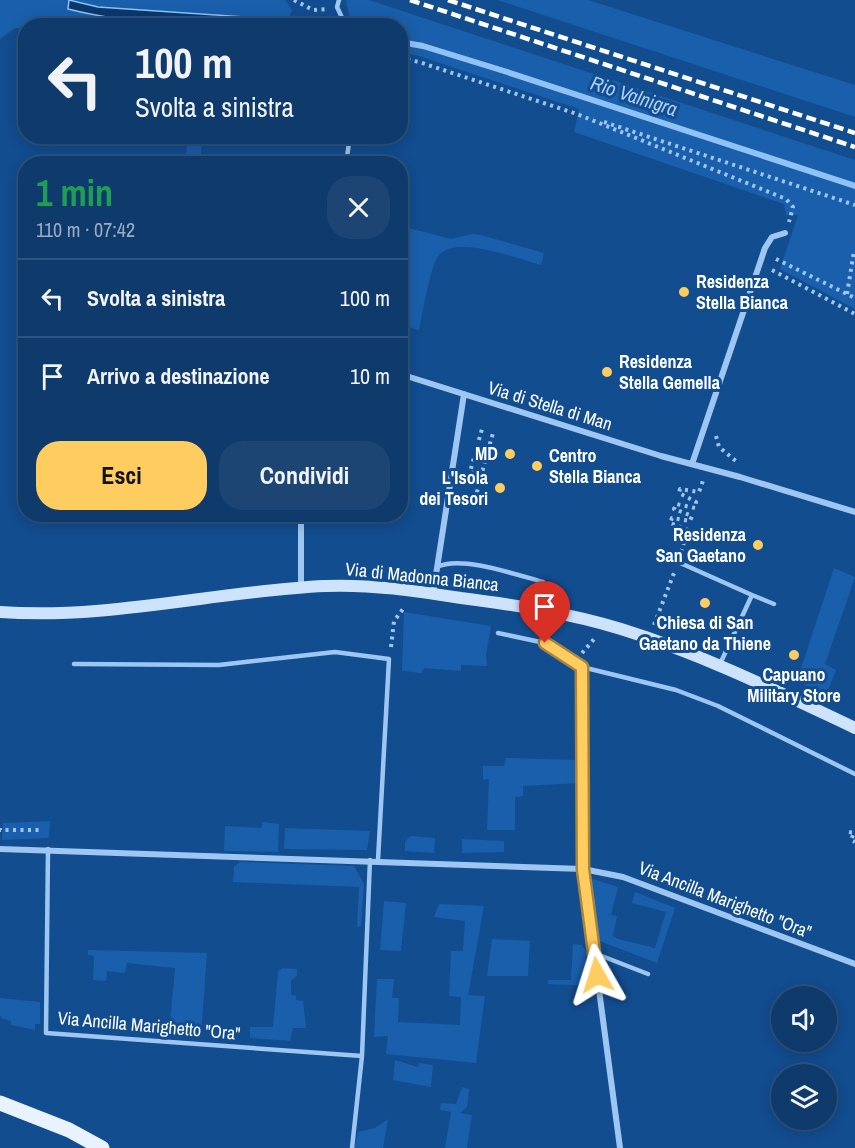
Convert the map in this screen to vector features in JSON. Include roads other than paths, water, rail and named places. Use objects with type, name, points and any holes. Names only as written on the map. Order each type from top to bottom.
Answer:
[{"type":"main road","name":"Via di Madonna Bianca","points":[[0,612],[77,612],[301,588],[377,587],[433,594],[552,611],[620,629],[719,666],[855,728]]},
{"type":"main road","points":[[0,1103],[69,1130],[102,1148]]},
{"type":"street","points":[[692,464],[765,248],[772,237],[785,233]]},
{"type":"street","name":"Via di Stella di Man","points":[[408,376],[855,512]]},
{"type":"street","points":[[433,594],[464,394]]},
{"type":"street","points":[[301,588],[302,522]]},
{"type":"street","points":[[582,667],[583,869],[620,1148]]},
{"type":"street","name":"Via Ancilla Marighetto \"Ora\"","points":[[0,849],[378,860],[583,869],[623,877],[855,964]]},
{"type":"lane","points":[[339,0],[337,7],[342,18]]},
{"type":"lane","points":[[678,562],[774,604]]},
{"type":"lane","points":[[437,567],[445,563],[469,564],[543,582],[554,597],[552,611]]},
{"type":"lane","points":[[719,666],[752,595]]},
{"type":"lane","points":[[498,633],[545,643],[582,667],[676,690],[718,706],[855,774]]},
{"type":"lane","points":[[74,664],[219,665],[335,652],[389,659],[378,860]]},
{"type":"lane","name":"Via Ancilla Marighetto \"Ora\"","points":[[48,849],[46,1033],[362,1056]]},
{"type":"lane","points":[[352,1148],[362,1056],[370,860]]},
{"type":"lane","points":[[594,953],[648,974]]},
{"type":"waterway","name":"Rio Valnigra","points":[[408,43],[504,71],[855,186]]},
{"type":"railway","points":[[410,0],[855,147]]},
{"type":"railway","points":[[448,0],[855,133]]},
{"type":"place","name":"Residenza Stella Bianca","points":[[684,292]]},
{"type":"place","name":"Residenza Stella Gemella","points":[[607,372]]},
{"type":"place","name":"MD","points":[[510,454]]},
{"type":"place","name":"Centro Stella Bianca","points":[[537,466]]},
{"type":"place","name":"L'Isola dei Tesori","points":[[500,488]]},
{"type":"place","name":"Residenza San Gaetano","points":[[758,545]]},
{"type":"place","name":"Chiesa di San Gaetano da Thiene","points":[[705,603]]},
{"type":"place","name":"Capuano Military Store","points":[[794,655]]}]
